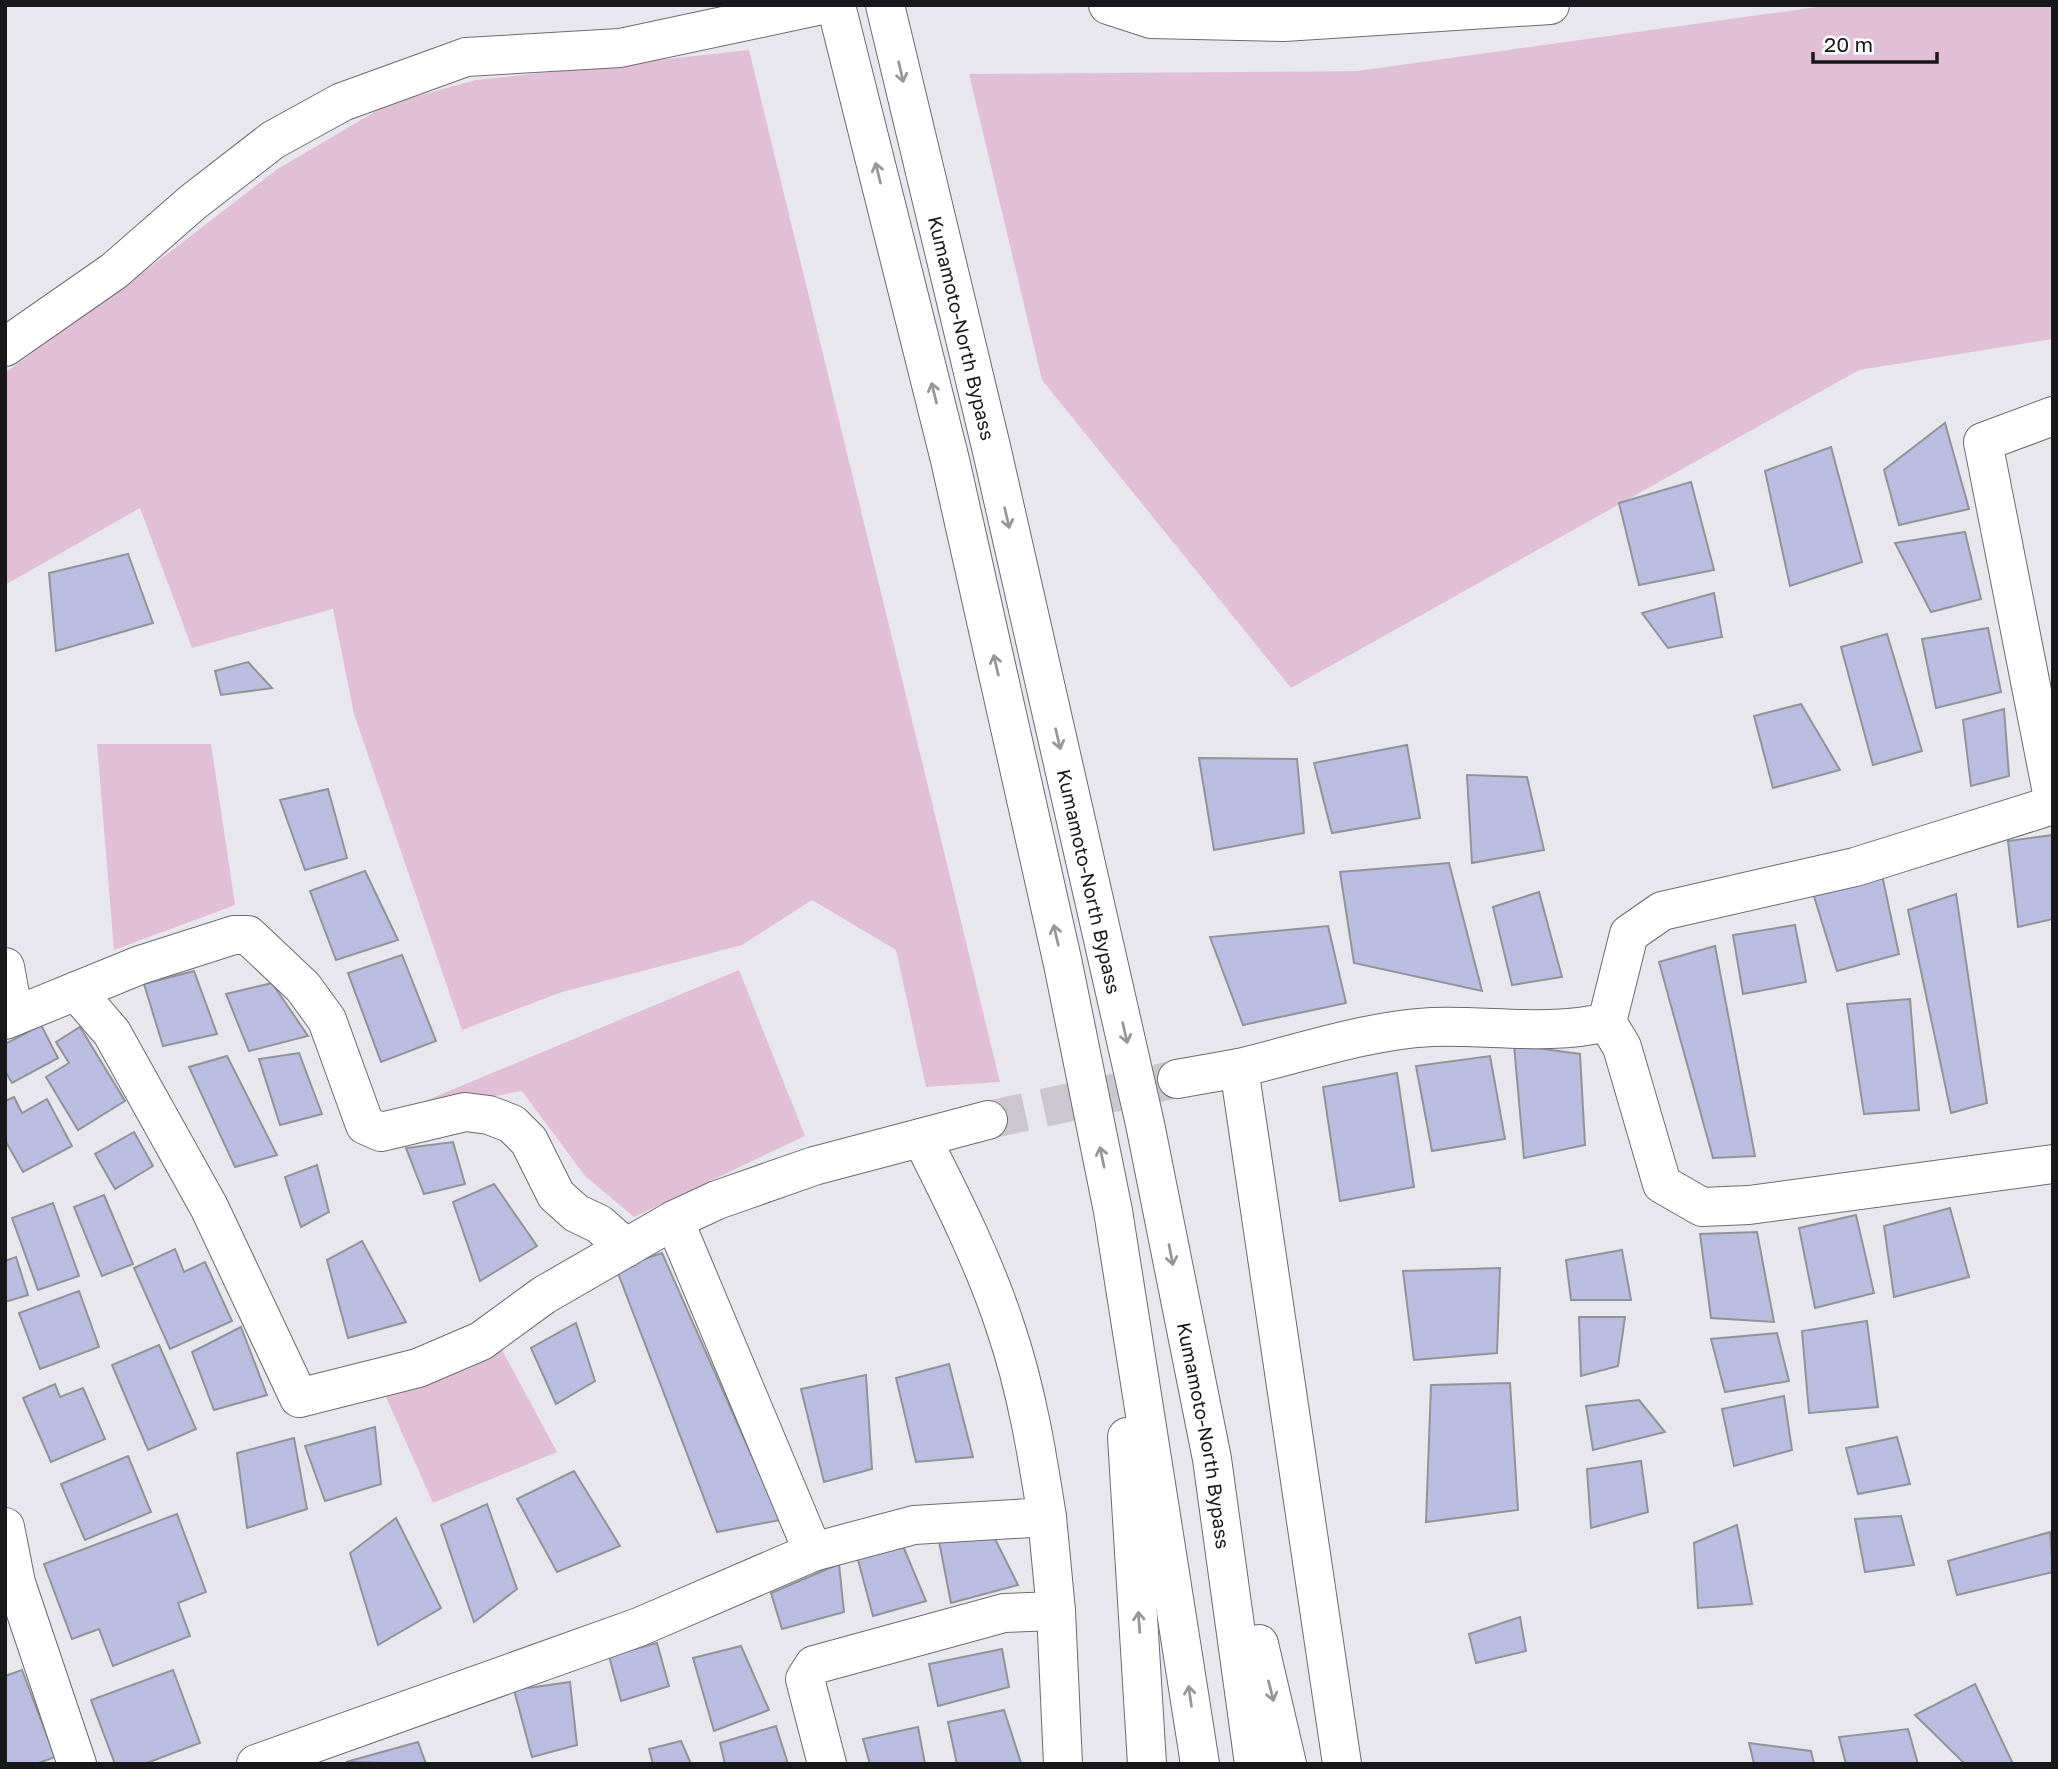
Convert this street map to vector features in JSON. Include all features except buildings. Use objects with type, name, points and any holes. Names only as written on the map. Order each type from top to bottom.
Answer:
[{"type":"main road","points":[[5,347],[114,271],[193,202],[273,140],[342,102],[466,57],[620,48],[822,5]]},
{"type":"main road","points":[[836,5],[950,460],[1063,964],[1113,1211],[1200,1764]]},
{"type":"main road","name":"Kumamoto-North Bypass","points":[[885,5],[992,451],[1125,1033],[1212,1459],[1254,1764]]},
{"type":"main road","points":[[1108,5],[1150,19],[1284,22],[1550,5]]},
{"type":"main road","points":[[2053,416],[1983,442],[2053,798]]},
{"type":"main road","points":[[2053,805],[1855,867],[1662,911],[1629,934],[1607,1023],[1622,1047],[1662,1184],[1702,1207],[1749,1205],[2053,1164]]},
{"type":"main road","points":[[5,967],[10,1018],[152,961],[234,935],[248,935],[303,987],[327,1020],[365,1125],[381,1132],[465,1112],[489,1115],[512,1124],[529,1141],[556,1195],[576,1213],[599,1224],[626,1248]]},
{"type":"main road","points":[[76,991],[112,1033],[209,1207],[299,1398],[418,1368],[481,1341],[544,1295],[674,1220],[718,1200],[814,1166],[988,1120]]},
{"type":"main road","points":[[1178,1079],[1239,1068],[1377,1035],[1429,1027],[1499,1026],[1574,1030],[1607,1023]]},
{"type":"main road","points":[[1239,1068],[1342,1764]]},
{"type":"main road","points":[[922,1139],[958,1210],[1006,1329],[1034,1428],[1047,1517],[1056,1611],[1063,1764]]},
{"type":"main road","points":[[1113,1211],[1147,1764]]},
{"type":"main road","points":[[674,1220],[813,1552]]},
{"type":"main road","points":[[1212,1459],[1287,1764]]},
{"type":"main road","points":[[256,1764],[639,1627],[813,1552],[914,1525],[1047,1517]]},
{"type":"main road","points":[[5,1527],[16,1583],[77,1764]]},
{"type":"main road","points":[[827,1764],[805,1679],[814,1665],[1004,1614],[1056,1611]]},
{"type":"shaded area","points":[[1831,5],[2053,5],[2053,339],[1859,370],[1291,688],[1042,380],[969,74],[1357,71]]},
{"type":"shaded area","points":[[749,50],[1000,1082],[926,1087],[896,950],[812,900],[742,945],[562,992],[462,1030],[354,714],[333,609],[192,648],[140,508],[5,585],[5,373],[276,170],[388,104],[476,80]]},
{"type":"shaded area","points":[[97,744],[211,744],[235,905],[114,950]]},
{"type":"shaded area","points":[[739,970],[805,1136],[634,1217],[585,1176],[522,1091],[394,1114]]},
{"type":"shaded area","points":[[501,1348],[557,1452],[433,1503],[386,1397]]},
{"type":"tunnel","points":[[988,1120],[1177,1079]]}]
